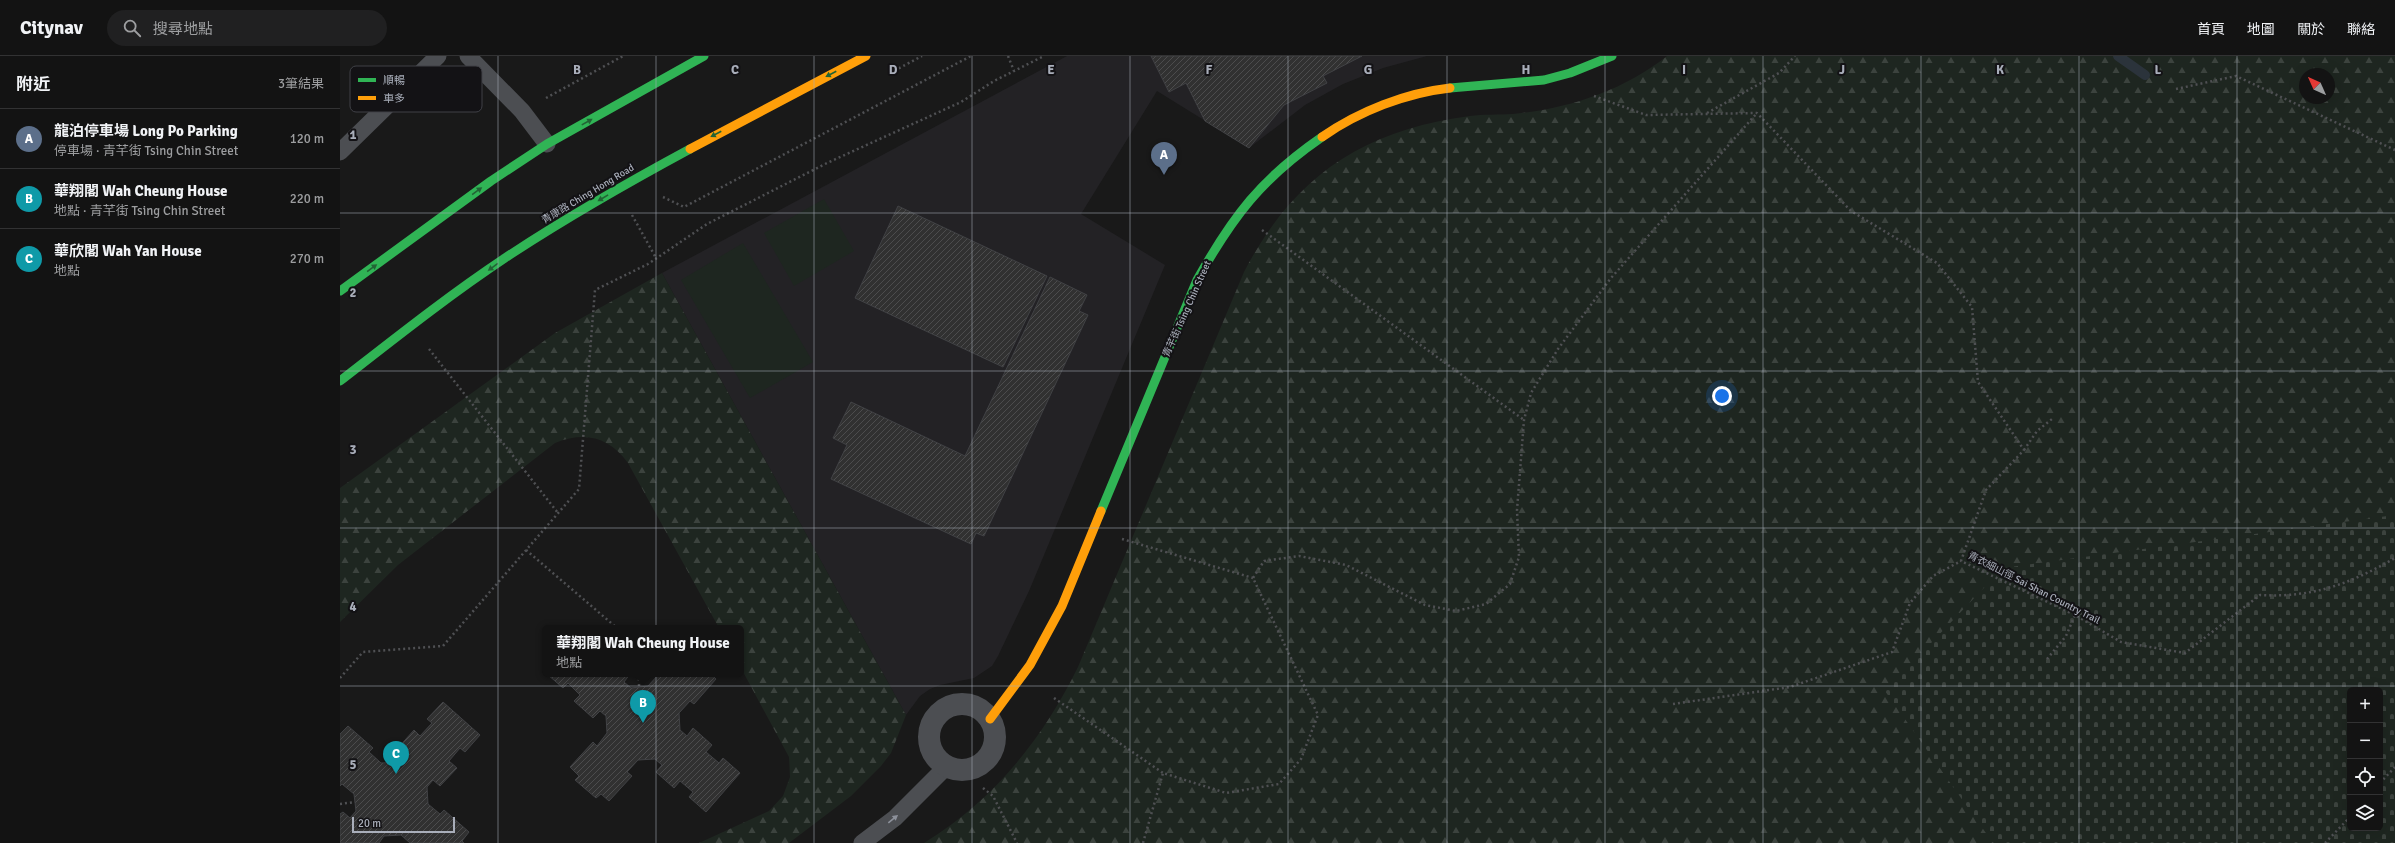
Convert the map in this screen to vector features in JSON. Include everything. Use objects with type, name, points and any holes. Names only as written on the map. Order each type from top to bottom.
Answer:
[{"type":"main road","points":[[340,290],[491,181],[547,144],[704,56]]},
{"type":"main road","name":"青康路 Ching Hong Road","points":[[340,381],[416,322],[504,258],[576,213],[652,168],[866,56]]},
{"type":"main road","name":"青芊街 Tsing Chin Street","points":[[990,719],[1030,665],[1062,606],[1197,280],[1216,246],[1238,214],[1263,184],[1292,158],[1324,135],[1358,116],[1394,101],[1431,91],[1470,86],[1509,85],[1545,80],[1580,70],[1612,56]]},
{"type":"street","points":[[962,704],[973,706],[990,719],[995,740],[986,759],[978,766],[968,769],[958,769],[947,766],[938,760],[932,751],[929,740],[930,729],[938,715],[952,706],[962,704]]},
{"type":"lane","points":[[428,66],[438,56]]},
{"type":"lane","points":[[468,56],[478,66]]},
{"type":"lane","points":[[482,70],[522,111],[547,144]]},
{"type":"lane","points":[[340,152],[381,112]]},
{"type":"lane","points":[[862,843],[895,818],[947,766]]},
{"type":"path","points":[[522,111],[621,56]]},
{"type":"path","points":[[657,194],[684,207],[971,56]]},
{"type":"path","points":[[1008,56],[1014,71]]},
{"type":"path","points":[[340,678],[363,652],[443,646],[579,489],[595,290],[656,258],[707,224],[827,163],[961,102],[994,81],[1044,56]]},
{"type":"path","points":[[1707,114],[1779,73],[1795,56]]},
{"type":"path","points":[[2176,89],[2236,76],[2395,150]]},
{"type":"path","points":[[1589,94],[1646,115],[1757,112],[1851,211],[1937,263],[1972,307],[1978,382],[2024,450]]},
{"type":"path","points":[[1253,578],[1264,561],[1299,556],[1346,565],[1425,605],[1456,611],[1486,604],[1510,584],[1519,557],[1517,510],[1524,420],[1531,393],[1558,349],[1611,278],[1757,112]]},
{"type":"path","points":[[630,210],[656,258]]},
{"type":"path","points":[[1260,228],[1524,420]]},
{"type":"path","points":[[426,345],[558,513]]},
{"type":"path","name":"青衣細山徑 Sai Shan Country Trail","points":[[2052,419],[2037,431],[2024,450],[1986,490],[1961,561],[2075,615],[2121,642],[2185,653],[2260,595],[2285,596],[2332,588],[2368,574],[2395,558]]},
{"type":"path","points":[[1054,698],[1164,773],[1226,793],[1279,784],[1301,759],[1318,715],[1253,578],[1122,539]]},
{"type":"path","points":[[526,550],[614,625]]},
{"type":"path","points":[[1673,704],[1790,687],[1892,652],[1910,603],[1932,576],[1961,561]]},
{"type":"path","points":[[2047,659],[2066,636],[2075,615]]},
{"type":"path","points":[[639,677],[639,687]]},
{"type":"path","points":[[2383,780],[2395,767]]},
{"type":"path","points":[[1143,843],[1164,773]]},
{"type":"path","points":[[983,788],[993,796],[1017,843]]},
{"type":"path","points":[[340,804],[355,802]]},
{"type":"path","points":[[2325,843],[2347,820]]},
{"type":"shaded area","points":[[1067,56],[1427,56],[1383,68],[1343,84],[1305,105],[1249,148],[1157,91],[1081,214],[1165,265],[1029,591],[998,656],[992,666],[974,678],[940,685],[930,689],[920,696],[906,715],[662,273]]},
{"type":"green space","points":[[1667,56],[2395,56],[2395,843],[924,843],[973,808],[994,788],[1032,743],[1064,694],[1078,667],[1244,272],[1264,238],[1285,209],[1309,184],[1336,163],[1365,146],[1397,133],[1432,123],[1470,116],[1513,114],[1554,108],[1594,96],[1632,79]]},
{"type":"green space","points":[[824,199],[854,251],[794,286],[764,233]]},
{"type":"green space","points":[[743,243],[813,362],[750,398],[681,280]]},
{"type":"green space","points":[[662,273],[906,715],[891,753],[881,766],[851,796],[789,843],[699,843],[769,811],[783,796],[790,777],[789,757],[744,674],[744,625],[717,625],[628,463],[613,447],[604,442],[586,437],[576,437],[555,443],[398,565],[340,622],[340,488],[555,333]]},
{"type":"green space","points":[[2395,515],[2395,843],[1993,843],[1885,691],[2003,568]]},
{"type":"building","points":[[1151,56],[1362,56],[1323,76],[1327,83],[1284,105],[1249,148],[1205,121],[1186,83],[1169,92]]},
{"type":"building","points":[[898,206],[1047,276],[1003,367],[855,298]]},
{"type":"building","points":[[1050,277],[1087,295],[1079,311],[1088,315],[984,536],[976,533],[971,544],[831,479],[847,445],[833,438],[851,402],[965,456]]},
{"type":"building","points":[[550,677],[628,677],[624,682],[631,688],[648,686],[656,677],[714,677],[716,679],[694,704],[690,701],[679,713],[680,730],[687,736],[693,728],[712,745],[706,752],[719,763],[723,758],[740,773],[706,812],[689,797],[693,792],[680,781],[674,788],[656,772],[662,765],[655,759],[638,760],[627,772],[632,776],[609,801],[601,794],[596,798],[575,780],[579,776],[570,767],[593,742],[597,746],[607,733],[606,716],[600,711],[593,718],[574,701],[580,695],[568,683],[563,688]]},
{"type":"building","points":[[443,702],[480,735],[465,752],[460,748],[449,761],[457,768],[440,786],[433,780],[427,787],[428,804],[440,814],[444,810],[469,832],[462,841],[464,843],[410,843],[401,835],[384,836],[379,843],[340,843],[340,814],[343,812],[350,818],[356,811],[354,794],[342,784],[340,786],[340,734],[348,726],[373,748],[369,752],[381,763],[399,762],[404,755],[397,749],[414,730],[420,736],[432,723],[427,719]]},
{"type":"waterway","points":[[2118,56],[2145,75]]},
{"type":"traffic: fast","points":[[340,291],[491,181],[547,144],[704,56]]},
{"type":"traffic: fast","points":[[1450,88],[1544,80],[1570,73],[1612,56]]},
{"type":"traffic: fast","points":[[1101,511],[1197,280],[1210,257],[1250,200],[1282,168],[1322,137]]},
{"type":"traffic: fast","points":[[340,381],[442,303],[505,258],[550,229],[690,149]]},
{"type":"traffic: slow","points":[[690,149],[866,56]]},
{"type":"traffic: slow","points":[[1322,137],[1367,111],[1417,94],[1450,88]]},
{"type":"traffic: slow","points":[[990,719],[1030,665],[1062,606],[1101,511]]},
{"type":"place","name":"龍泊停車場 Long Po Parking","points":[[1164,175]]},
{"type":"place","name":"華翔閣 Wah Cheung House","points":[[643,723]]},
{"type":"place","name":"華欣閣 Wah Yan House","points":[[396,774]]}]
